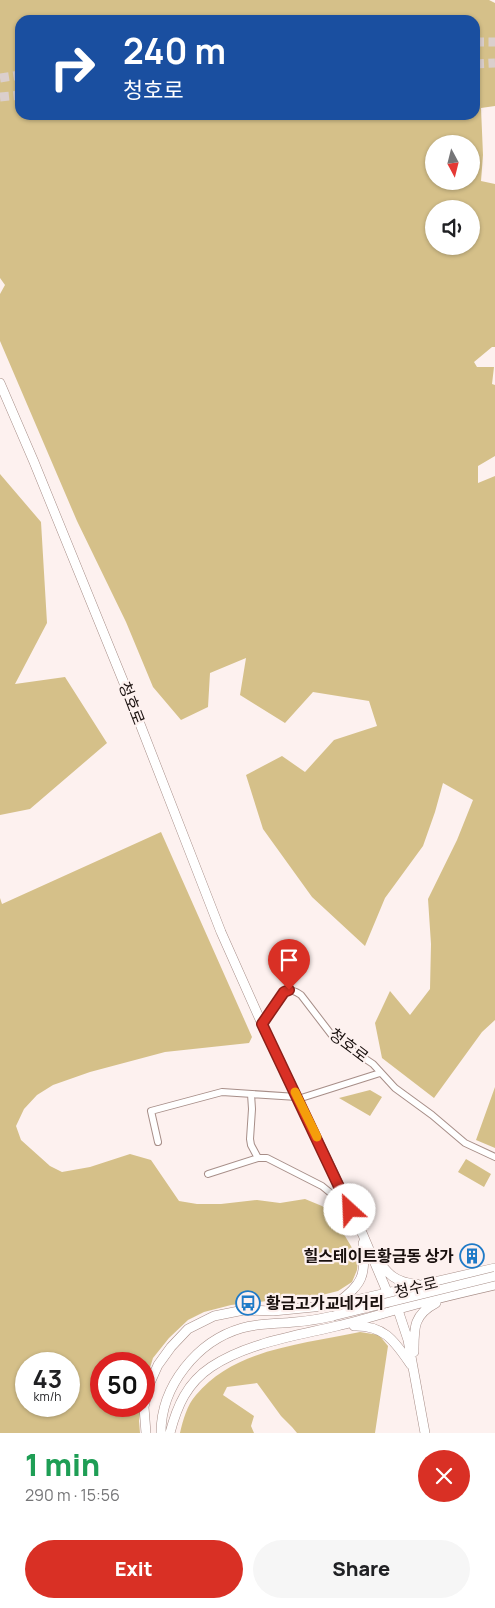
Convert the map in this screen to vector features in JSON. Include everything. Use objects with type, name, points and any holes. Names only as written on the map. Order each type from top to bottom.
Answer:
[{"type":"main road","name":"청호로","points":[[0,383],[126,688],[221,932],[262,1024],[363,1235],[388,1294],[398,1310],[408,1340],[425,1433]]},
{"type":"main road","points":[[363,1235],[380,1263],[392,1277],[405,1283],[413,1284],[445,1280]]},
{"type":"main road","points":[[334,1306],[357,1287],[362,1278],[364,1268],[363,1235]]},
{"type":"main road","name":"청수로","points":[[146,1433],[144,1407],[149,1385],[158,1365],[171,1347],[188,1329],[214,1316],[244,1310],[273,1311],[334,1306],[495,1268]]},
{"type":"main road","name":"청수로","points":[[161,1433],[163,1413],[173,1386],[184,1369],[209,1344],[229,1333],[258,1325],[303,1322],[333,1316],[495,1276]]},
{"type":"main road","points":[[445,1280],[440,1290],[443,1294],[450,1296]]},
{"type":"main road","name":"청수로","points":[[170,1433],[176,1410],[189,1387],[210,1367],[236,1354],[273,1340],[338,1326],[495,1285]]},
{"type":"main road","points":[[414,1370],[415,1324],[418,1316],[424,1309],[450,1296]]},
{"type":"main road","points":[[355,1301],[361,1302],[366,1309],[364,1317],[356,1321]]},
{"type":"main road","points":[[338,1326],[365,1325],[383,1331],[392,1339],[414,1370]]},
{"type":"street","name":"청호로","points":[[262,1024],[284,992],[294,991],[301,996],[334,1038],[373,1064],[380,1073],[298,1098]]},
{"type":"street","points":[[380,1073],[395,1088],[432,1115],[465,1144],[495,1157]]},
{"type":"street","points":[[158,1142],[151,1111],[222,1092],[298,1098]]},
{"type":"street","points":[[208,1174],[258,1158],[250,1139],[251,1094]]},
{"type":"street","name":"청호로","points":[[258,1158],[267,1158],[322,1186],[350,1210]]},
{"type":"shaded area","points":[[0,0],[489,0],[495,3],[495,106],[481,108],[483,155],[481,181],[495,184],[495,347],[492,347],[474,362],[477,367],[494,367],[492,384],[495,385],[495,456],[478,466],[478,483],[495,476],[495,1020],[482,1032],[434,1098],[382,1058],[375,1023],[390,991],[410,1015],[430,989],[431,944],[428,899],[457,840],[473,800],[443,783],[423,846],[385,898],[365,946],[312,897],[263,829],[246,775],[282,756],[305,772],[334,740],[377,726],[369,701],[313,692],[285,723],[240,695],[246,658],[210,673],[208,707],[181,720],[153,687],[126,622],[77,521],[0,341],[0,294],[5,285],[0,278]]},
{"type":"shaded area","points":[[0,474],[41,522],[47,623],[15,684],[65,677],[107,743],[30,809],[0,815]]},
{"type":"shaded area","points":[[161,832],[252,1037],[249,1043],[165,1052],[90,1072],[53,1085],[37,1095],[24,1109],[16,1126],[21,1140],[50,1166],[62,1172],[90,1167],[130,1154],[151,1160],[179,1201],[197,1204],[221,1204],[257,1200],[280,1203],[305,1199],[322,1206],[332,1214],[358,1258],[357,1270],[352,1282],[338,1291],[322,1295],[231,1305],[204,1312],[188,1320],[169,1338],[155,1356],[155,1352],[90,1352],[90,1417],[140,1417],[140,1433],[0,1433],[0,898],[2,904]]},
{"type":"shaded area","points":[[495,1087],[495,1148],[476,1140]]},
{"type":"shaded area","points":[[370,1090],[382,1097],[370,1116],[339,1098]]},
{"type":"shaded area","points":[[466,1159],[491,1174],[484,1187],[458,1172]]},
{"type":"shaded area","points":[[360,1332],[379,1335],[388,1346],[375,1433],[297,1433],[281,1416],[257,1383],[227,1387],[223,1395],[254,1416],[251,1426],[254,1433],[180,1433],[190,1403],[196,1395],[212,1379],[230,1367],[272,1350]]},
{"type":"tunnel","points":[[480,42],[495,42]]},
{"type":"tunnel","points":[[480,64],[495,63]]},
{"type":"tunnel","points":[[0,78],[15,76]]},
{"type":"tunnel","points":[[0,97],[15,96]]},
{"type":"slow traffic","points":[[295,1092],[317,1137]]},
{"type":"place","name":"힐스테이트황금동 상가","points":[[472,1256]]},
{"type":"place","name":"황금고가교네거리","points":[[248,1303]]},
{"type":"route","points":[[289,990],[284,992],[262,1024],[350,1210]]}]
